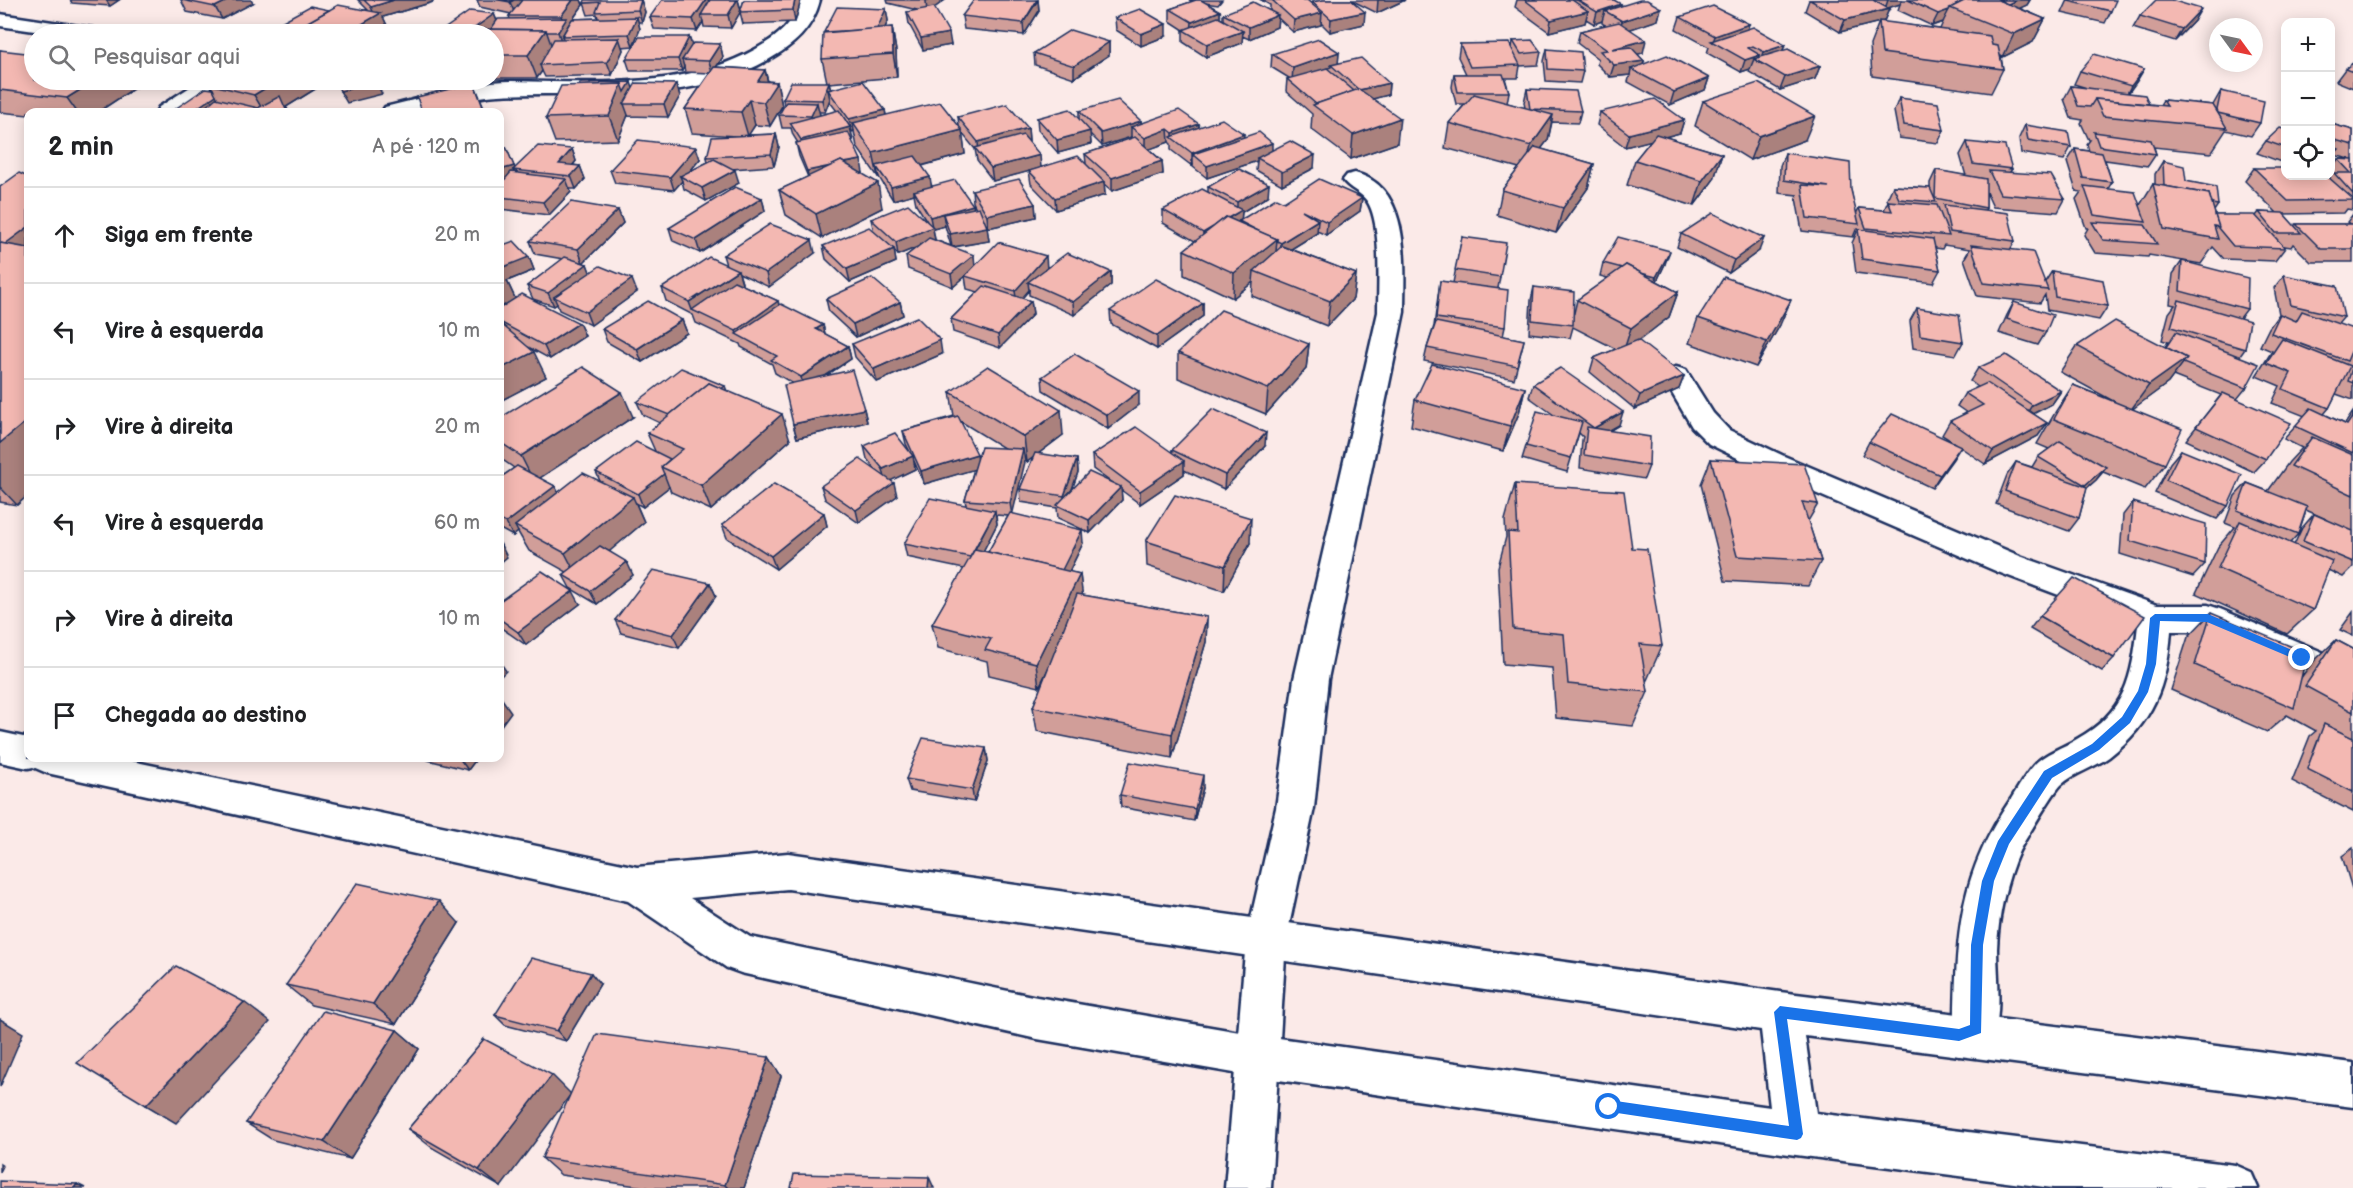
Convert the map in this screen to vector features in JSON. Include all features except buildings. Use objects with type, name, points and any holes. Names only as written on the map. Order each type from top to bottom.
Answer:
[{"type":"street","points":[[504,89],[642,89],[689,80],[708,79],[762,56],[792,36],[810,0]]},
{"type":"street","points":[[0,21],[24,24]]},
{"type":"street","points":[[173,108],[200,90]]},
{"type":"street","points":[[410,108],[488,90]]},
{"type":"street","points":[[1248,1188],[1266,940],[1295,808],[1311,679],[1391,312],[1391,258],[1379,199],[1355,180]]},
{"type":"street","points":[[1676,376],[1702,420],[1719,437],[1773,463],[2009,564],[2155,618],[2208,618],[2353,680]]},
{"type":"street","points":[[1959,1035],[1976,1029],[1977,945],[1988,881],[2004,841],[2048,774],[2095,747],[2126,720],[2143,692],[2146,682],[2151,664],[2155,618]]},
{"type":"street","points":[[0,747],[24,752]]},
{"type":"street","points":[[66,762],[637,885],[788,871],[1780,1012],[2353,1085]]},
{"type":"street","points":[[637,885],[741,954],[1037,1018],[1257,1056],[1797,1134],[2235,1188]]},
{"type":"street","points":[[1780,1012],[1797,1134]]},
{"type":"route","points":[[1609,1107],[1797,1134],[1780,1012],[1959,1035],[1976,1029],[1977,945],[1988,881],[2004,841],[2048,774],[2095,747],[2126,720],[2143,692],[2151,664],[2155,618],[2208,618],[2302,658]]}]
